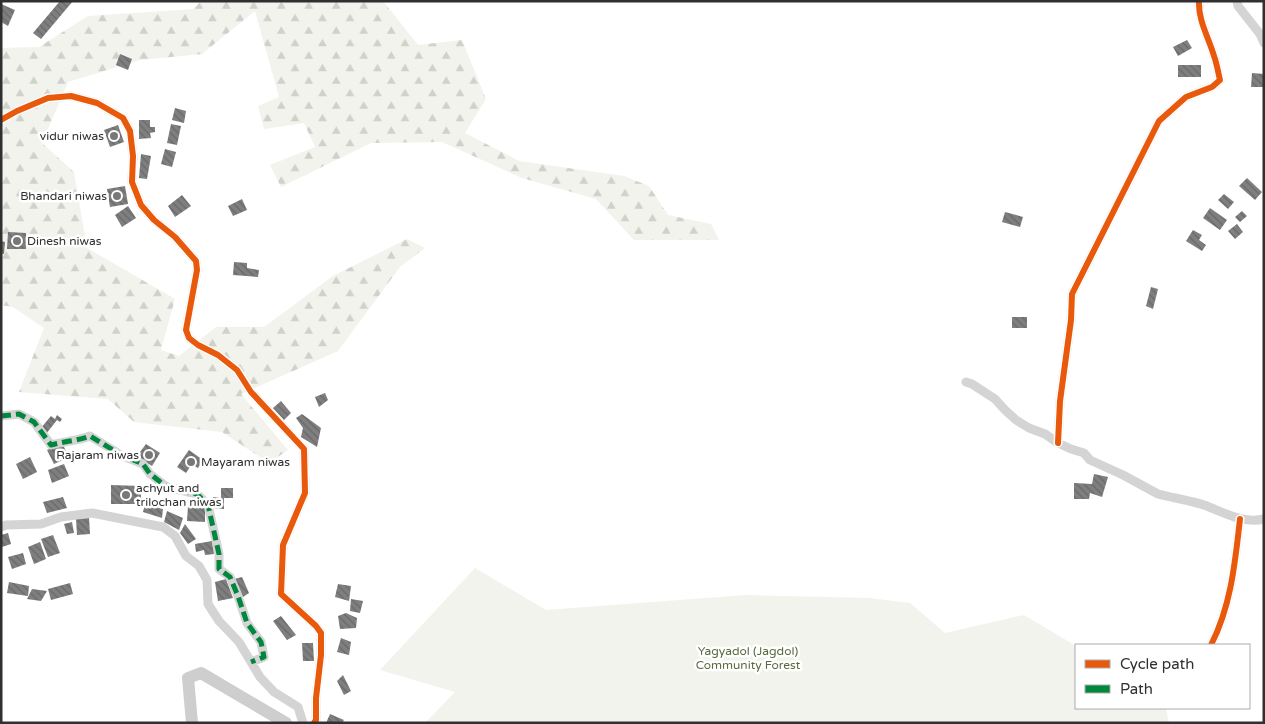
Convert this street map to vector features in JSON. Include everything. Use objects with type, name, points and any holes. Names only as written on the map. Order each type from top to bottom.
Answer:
[{"type":"street","points":[[1058,444],[1060,401],[1071,320],[1072,294],[1159,121],[1186,97],[1212,87],[1220,80],[1199,10],[1199,1]]},
{"type":"street","points":[[1237,1],[1238,6],[1260,34],[1264,43]]},
{"type":"street","points":[[1,120],[48,98],[71,96],[97,103],[123,118],[130,131],[133,156],[132,182],[141,205],[154,220],[175,237],[196,261],[186,330],[189,338],[218,355],[237,370],[251,392],[304,449],[306,493],[283,545],[281,594],[316,626],[320,633],[321,655],[316,698],[316,720],[314,723]]},
{"type":"street","points":[[966,382],[995,399],[1016,420],[1029,428],[1045,434],[1058,444],[1084,453],[1090,460],[1152,491],[1202,505],[1240,519],[1264,520]]},
{"type":"street","points":[[1,416],[19,414],[34,422],[51,445],[90,436],[121,455],[142,464],[150,474],[167,487],[197,494],[208,505],[220,554],[220,569],[230,577],[246,623],[261,642],[264,657],[251,662]]},
{"type":"street","points":[[1,527],[6,525],[41,524],[61,517],[92,513],[163,527],[175,536],[186,556],[199,566],[207,580],[208,604],[219,621],[239,642],[260,677],[274,692],[298,707],[303,723]]},
{"type":"street","points":[[1212,644],[1219,630],[1229,599],[1240,519]]},
{"type":"street","points":[[192,723],[188,678],[201,673],[286,723]]},
{"type":"green space","points":[[201,1],[383,1],[418,45],[462,40],[486,99],[465,133],[519,161],[624,176],[649,186],[668,215],[711,224],[719,240],[634,240],[596,199],[522,178],[442,142],[371,143],[281,187],[270,165],[315,147],[304,123],[264,129],[258,106],[279,97],[255,11],[202,54],[140,60],[68,82],[42,143],[74,172],[87,248],[175,299],[161,350],[179,356],[216,327],[264,327],[333,276],[407,239],[425,248],[400,267],[338,351],[241,394],[288,450],[269,463],[222,432],[134,422],[108,399],[19,392],[44,328],[13,307],[1,305],[1,48],[39,47],[88,16],[194,9]]},
{"type":"green space","name":"Yagyadol (Jagdol) Community Forest","points":[[475,568],[546,610],[746,595],[869,598],[910,603],[945,633],[1024,615],[1075,645],[1075,709],[1166,709],[1169,723],[425,723],[455,692],[380,670]]},
{"type":"building","points":[[60,1],[73,1],[41,39],[33,33]]},
{"type":"building","points":[[1,4],[15,10],[8,26],[1,22]]},
{"type":"building","points":[[1187,40],[1192,48],[1178,56],[1173,47]]},
{"type":"building","points":[[120,54],[132,59],[128,70],[116,65]]},
{"type":"building","points":[[1178,65],[1201,65],[1201,77],[1178,77]]},
{"type":"building","points":[[1252,73],[1264,74],[1264,87],[1251,87]]},
{"type":"building","points":[[175,108],[186,111],[184,123],[172,120]]},
{"type":"building","points":[[139,120],[150,120],[150,127],[155,127],[155,132],[150,133],[151,138],[139,139]]},
{"type":"building","points":[[171,124],[181,126],[177,145],[167,143]]},
{"type":"building","name":"vidur niwas","points":[[118,125],[124,142],[110,147],[104,130]]},
{"type":"building","points":[[165,149],[176,152],[172,167],[161,164]]},
{"type":"building","points":[[141,154],[151,156],[147,179],[139,178]]},
{"type":"building","points":[[1247,178],[1262,192],[1255,200],[1239,186]]},
{"type":"building","name":"Bhandari niwas","points":[[125,186],[128,204],[110,207],[107,189]]},
{"type":"building","points":[[1224,194],[1234,202],[1228,209],[1218,200]]},
{"type":"building","points":[[182,195],[191,206],[175,217],[168,206]]},
{"type":"building","points":[[242,199],[247,210],[233,216],[228,206]]},
{"type":"building","points":[[128,206],[136,218],[122,227],[115,215]]},
{"type":"building","points":[[1210,208],[1227,220],[1220,230],[1203,218]]},
{"type":"building","points":[[1242,211],[1247,216],[1240,222],[1235,217]]},
{"type":"building","points":[[1005,212],[1023,217],[1020,227],[1002,222]]},
{"type":"building","points":[[1237,224],[1243,232],[1235,239],[1228,231]]},
{"type":"building","points":[[1193,230],[1202,235],[1199,240],[1206,245],[1202,251],[1186,241]]},
{"type":"building","name":"Dinesh niwas","points":[[8,232],[26,233],[26,249],[7,249]]},
{"type":"building","points":[[1,241],[5,242],[4,254],[1,254]]},
{"type":"building","points":[[234,262],[247,263],[247,268],[259,270],[258,277],[233,275]]},
{"type":"building","points":[[1151,287],[1158,289],[1153,309],[1146,306]]},
{"type":"building","points":[[1012,317],[1027,317],[1027,328],[1012,328]]},
{"type":"building","points":[[325,393],[328,400],[319,407],[315,397]]},
{"type":"building","points":[[281,401],[291,413],[284,420],[273,408]]},
{"type":"building","points":[[302,414],[321,428],[317,447],[301,437],[303,428],[296,418]]},
{"type":"building","points":[[57,415],[62,419],[60,422],[57,420],[46,434],[40,429],[51,416],[55,419]]},
{"type":"building","points":[[62,443],[69,457],[54,464],[47,450]]},
{"type":"building","name":"Rajaram niwas","points":[[146,444],[160,453],[152,466],[137,456]]},
{"type":"building","name":"Mayaram niwas","points":[[189,450],[203,460],[198,468],[192,464],[186,473],[177,467]]},
{"type":"building","points":[[30,457],[37,472],[23,479],[16,464]]},
{"type":"building","points":[[64,464],[69,476],[52,483],[48,470]]},
{"type":"building","points":[[1094,474],[1108,477],[1102,497],[1090,493],[1089,499],[1074,499],[1074,483],[1092,484]]},
{"type":"building","name":"achyut and trilochan niwas","points":[[111,485],[141,486],[141,504],[111,504]]},
{"type":"building","points":[[221,488],[233,488],[233,498],[224,498],[224,509],[212,508],[213,497],[221,498]]},
{"type":"building","points":[[63,497],[67,508],[47,513],[43,502]]},
{"type":"building","points":[[145,504],[163,509],[162,518],[143,512]]},
{"type":"building","points":[[188,506],[205,506],[205,522],[187,521]]},
{"type":"building","points":[[167,511],[183,518],[179,530],[164,522]]},
{"type":"building","points":[[89,518],[90,534],[77,535],[76,519]]},
{"type":"building","points":[[72,522],[74,533],[67,534],[64,524]]},
{"type":"building","points":[[185,524],[196,539],[188,544],[180,533]]},
{"type":"building","points":[[8,533],[11,544],[2,547],[1,535]]},
{"type":"building","points":[[53,535],[60,553],[48,557],[41,539]]},
{"type":"building","points":[[212,541],[214,554],[205,555],[204,550],[196,552],[195,544]]},
{"type":"building","points":[[40,542],[46,559],[34,564],[28,547]]},
{"type":"building","points":[[23,553],[26,564],[12,569],[8,557]]},
{"type":"building","points":[[242,577],[249,593],[243,597],[234,579]]},
{"type":"building","points":[[226,579],[233,598],[218,601],[215,582]]},
{"type":"building","points":[[9,582],[29,586],[28,596],[7,593]]},
{"type":"building","points":[[70,583],[73,594],[51,600],[48,589]]},
{"type":"building","points":[[338,584],[351,586],[349,601],[335,597]]},
{"type":"building","points":[[32,589],[47,591],[41,601],[27,599]]},
{"type":"building","points":[[351,599],[363,601],[360,613],[350,611]]},
{"type":"building","points":[[346,613],[357,618],[356,628],[340,629],[338,616]]},
{"type":"building","points":[[281,616],[296,635],[287,640],[273,621]]},
{"type":"building","points":[[341,638],[351,642],[349,655],[337,652]]},
{"type":"building","points":[[302,643],[313,643],[314,661],[303,661]]},
{"type":"building","points":[[343,675],[351,691],[344,695],[337,681]]},
{"type":"building","points":[[330,714],[344,720],[342,723],[326,723]]},
{"type":"marked path","points":[[1,416],[19,414],[34,422],[51,445],[90,436],[121,455],[143,464],[150,474],[167,487],[197,494],[208,505],[219,554],[219,569],[230,577],[247,623],[261,642],[264,657],[251,662]]},
{"type":"cycle path","points":[[1058,443],[1060,401],[1071,320],[1072,294],[1159,121],[1186,97],[1212,87],[1220,80],[1202,22],[1199,1]]},
{"type":"cycle path","points":[[1,120],[48,98],[71,96],[97,103],[123,118],[130,131],[133,156],[132,182],[141,205],[154,220],[175,237],[196,261],[197,270],[186,330],[189,338],[218,355],[237,370],[251,392],[304,449],[305,493],[283,545],[281,594],[316,626],[321,633],[316,720],[314,723]]},
{"type":"cycle path","points":[[1211,644],[1228,600],[1240,519]]},
{"type":"place","name":"vidur niwas","points":[[114,136]]},
{"type":"place","name":"Bhandari niwas","points":[[117,196]]},
{"type":"place","name":"Dinesh niwas","points":[[17,241]]},
{"type":"place","name":"Rajaram niwas","points":[[149,455]]},
{"type":"place","name":"Mayaram niwas","points":[[191,462]]},
{"type":"place","name":"achyut and trilochan niwas","points":[[126,495]]}]
